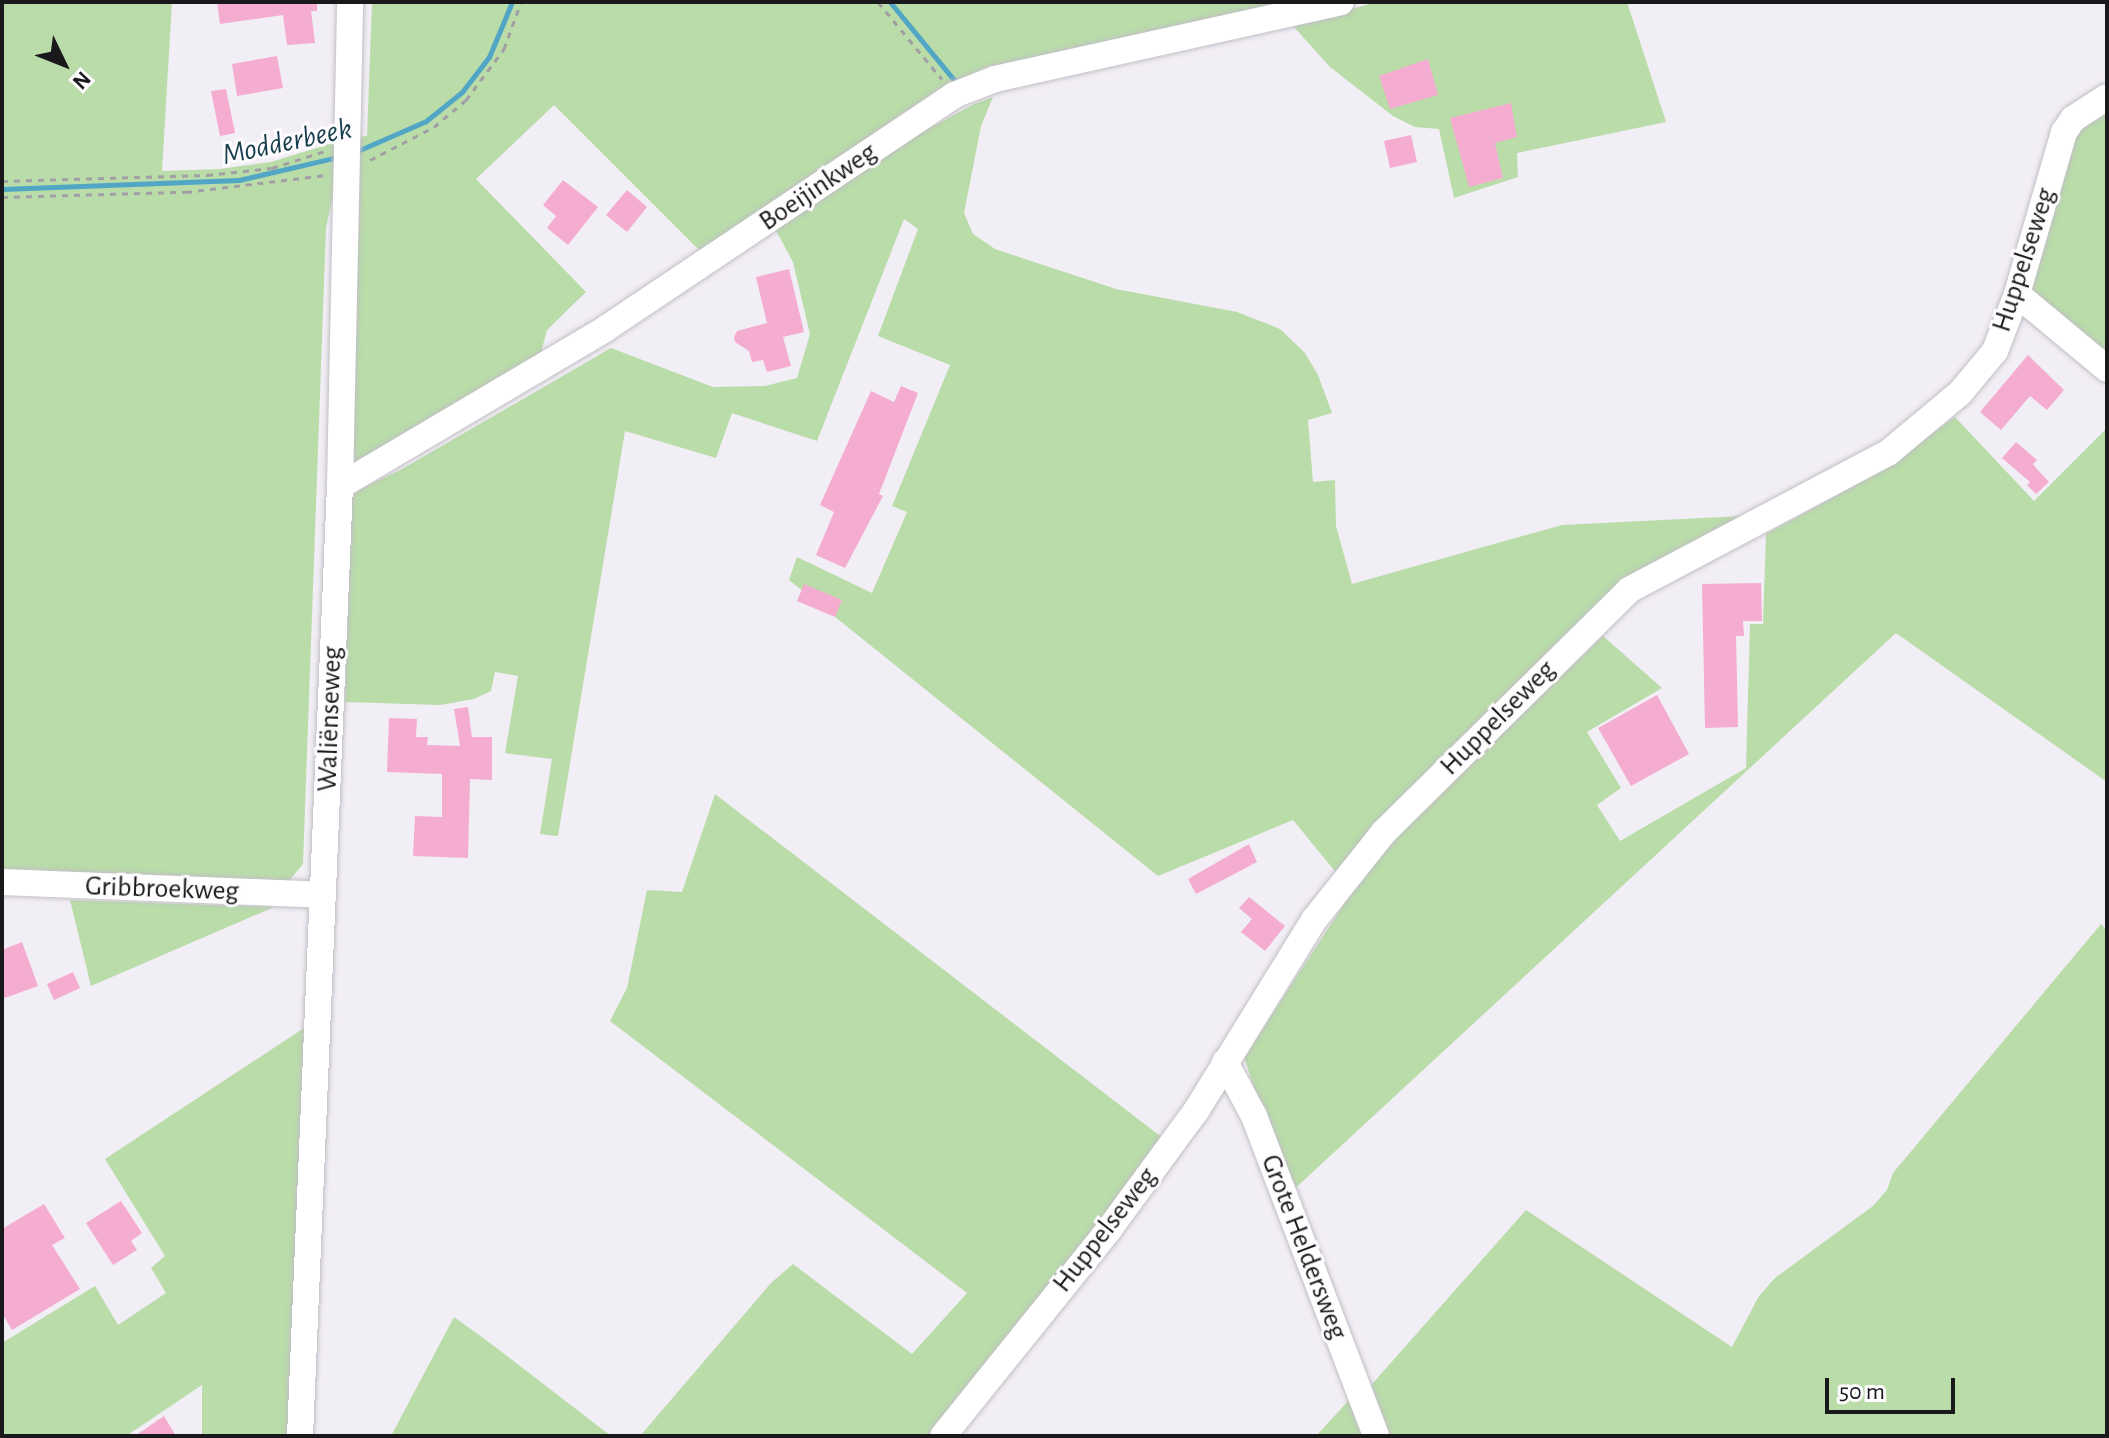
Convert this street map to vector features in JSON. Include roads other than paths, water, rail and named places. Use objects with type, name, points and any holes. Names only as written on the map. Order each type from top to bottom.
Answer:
[{"type":"street","name":"Waliënseweg","points":[[300,1436],[340,486],[346,172],[339,141],[350,2]]},
{"type":"street","name":"Boeijinkweg","points":[[340,486],[605,329],[954,95],[995,79],[1341,2]]},
{"type":"street","name":"Huppelseweg","points":[[943,1436],[1110,1228],[1196,1111],[1314,920],[1384,832],[1629,590],[1888,453],[1960,393],[1995,351],[2017,294],[2064,132],[2073,119],[2107,97]]},
{"type":"street","points":[[2017,294],[2107,369]]},
{"type":"street","name":"Gribbroekweg","points":[[2,882],[322,895]]},
{"type":"street","name":"Grote Heldersweg","points":[[1225,1062],[1254,1116],[1376,1436]]},
{"type":"waterway","name":"Modderbeek","points":[[355,152],[426,121],[462,92],[489,57],[512,2]]},
{"type":"waterway","name":"Modderbeek","points":[[890,2],[954,80]]},
{"type":"waterway","name":"Modderbeek","points":[[2,189],[239,180],[338,157]]}]
